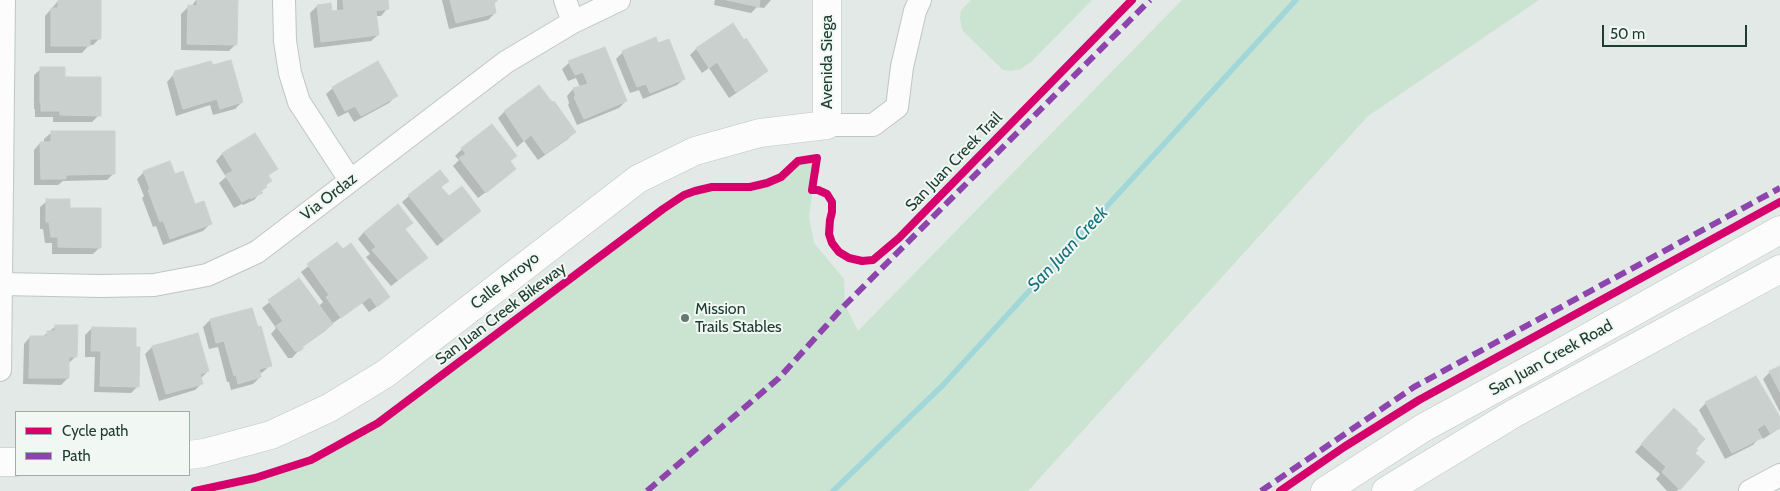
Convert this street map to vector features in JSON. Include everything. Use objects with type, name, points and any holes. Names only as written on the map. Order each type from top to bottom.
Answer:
[{"type":"street","points":[[0,370],[4,0]]},
{"type":"street","points":[[284,0],[285,41],[290,73],[299,102],[350,180]]},
{"type":"street","points":[[565,0],[574,22]]},
{"type":"street","name":"Via Ordaz","points":[[2,284],[154,285],[207,275],[257,252],[506,62],[574,22],[619,0]]},
{"type":"street","name":"Avenida Siega","points":[[826,125],[827,0]]},
{"type":"street","points":[[826,125],[873,125],[897,107],[902,67],[915,11],[920,0]]},
{"type":"street","name":"Calle Arroyo","points":[[190,455],[204,453],[271,435],[329,408],[377,379],[638,179],[695,151],[760,133],[826,125]]},
{"type":"street","name":"San Juan Creek Road","points":[[1325,491],[1423,428],[1553,358],[1780,230]]},
{"type":"street","name":"San Juan Creek Road","points":[[1386,491],[1513,414],[1780,269]]},
{"type":"street","points":[[0,462],[15,462]]},
{"type":"street","points":[[1750,491],[1780,475]]},
{"type":"green space","points":[[971,0],[1092,0],[1032,61],[1021,69],[1011,71],[1003,70],[962,30],[961,10]]},
{"type":"green space","points":[[1182,0],[1539,0],[1368,116],[1028,491],[195,491],[255,478],[311,460],[378,423],[673,201],[695,191],[712,187],[750,187],[781,177],[798,161],[817,158],[809,217],[814,243],[844,279],[845,305],[858,331]]},
{"type":"building","points":[[58,0],[101,0],[101,39],[90,39],[90,46],[51,46],[51,8],[58,8]]},
{"type":"building","points":[[197,0],[238,0],[237,45],[187,44],[188,5],[197,6]]},
{"type":"building","points":[[343,0],[388,0],[389,9],[376,11],[379,35],[321,42],[317,5],[331,3],[332,11],[344,10]]},
{"type":"building","points":[[450,0],[498,0],[494,2],[496,13],[456,23]]},
{"type":"building","points":[[727,0],[760,0],[759,7]]},
{"type":"building","points":[[733,23],[744,40],[746,38],[768,71],[736,92],[717,62],[709,68],[696,48]]},
{"type":"building","points":[[656,37],[658,43],[669,39],[685,79],[650,93],[646,84],[637,87],[622,51]]},
{"type":"building","points":[[605,47],[627,101],[584,119],[574,97],[576,96],[573,88],[588,84],[583,72],[575,75],[568,61]]},
{"type":"building","points":[[231,60],[243,102],[220,109],[217,99],[183,109],[173,75],[175,71],[211,61],[213,65]]},
{"type":"building","points":[[378,61],[398,96],[361,116],[355,106],[345,111],[332,87]]},
{"type":"building","points":[[40,67],[65,67],[65,77],[101,77],[101,116],[60,115],[60,111],[41,111]]},
{"type":"building","points":[[539,85],[552,102],[554,101],[576,132],[545,154],[531,135],[524,141],[504,111]]},
{"type":"building","points":[[492,124],[517,156],[510,161],[516,169],[486,193],[459,158],[466,154],[461,148]]},
{"type":"building","points":[[51,131],[115,131],[115,174],[66,175],[66,179],[41,179],[40,142],[51,142]]},
{"type":"building","points":[[255,133],[278,169],[268,175],[272,181],[265,185],[267,187],[261,191],[263,193],[242,202],[225,175],[233,171],[222,153]]},
{"type":"building","points":[[170,161],[175,174],[183,171],[195,204],[204,201],[212,224],[170,239],[163,220],[160,222],[143,171]]},
{"type":"building","points":[[440,170],[449,181],[441,187],[449,196],[462,186],[481,211],[444,240],[408,195]]},
{"type":"building","points":[[46,199],[70,199],[70,208],[101,208],[101,248],[58,247],[58,237],[51,237],[49,222],[46,222]]},
{"type":"building","points":[[398,204],[413,223],[405,229],[428,258],[398,280],[372,250],[376,247],[364,232]]},
{"type":"building","points":[[337,242],[343,249],[351,243],[390,297],[377,307],[370,297],[341,318],[326,297],[329,295],[307,264]]},
{"type":"building","points":[[299,278],[333,324],[303,346],[303,349],[295,351],[276,326],[283,321],[268,300]]},
{"type":"building","points":[[252,308],[258,327],[261,326],[272,366],[259,369],[261,377],[238,384],[224,341],[216,343],[210,319]]},
{"type":"building","points":[[55,325],[78,325],[77,357],[69,357],[69,378],[29,378],[30,336],[47,336],[47,331],[55,331]]},
{"type":"building","points":[[92,327],[136,328],[136,347],[140,347],[139,387],[100,386],[101,351],[91,351]]},
{"type":"building","points":[[198,333],[209,371],[200,374],[203,384],[166,394],[152,346]]},
{"type":"building","points":[[1780,366],[1780,392],[1769,371]]},
{"type":"building","points":[[1756,376],[1780,417],[1780,428],[1770,433],[1765,424],[1757,429],[1762,438],[1732,453],[1705,402]]},
{"type":"building","points":[[1674,408],[1705,439],[1696,449],[1698,450],[1695,453],[1705,462],[1680,490],[1662,472],[1666,467],[1641,444]]},
{"type":"waterway","name":"San Juan Creek","points":[[833,491],[943,385],[1296,0]]},
{"type":"marked path","points":[[647,491],[779,378],[845,305],[1150,0]]},
{"type":"marked path","points":[[1261,491],[1414,387],[1780,188]]},
{"type":"cycle path","name":"San Juan Creek Trail","points":[[195,491],[255,478],[311,460],[378,423],[663,209],[684,195],[695,191],[712,187],[750,187],[767,183],[781,177],[798,161],[817,158],[812,190],[818,190],[827,194],[832,202],[829,234],[832,243],[839,252],[849,258],[862,261],[873,260],[899,238],[1132,0]]},
{"type":"cycle path","points":[[1280,491],[1344,447],[1419,400],[1780,202]]},
{"type":"place","name":"Mission Trails Stables","points":[[685,318]]}]
